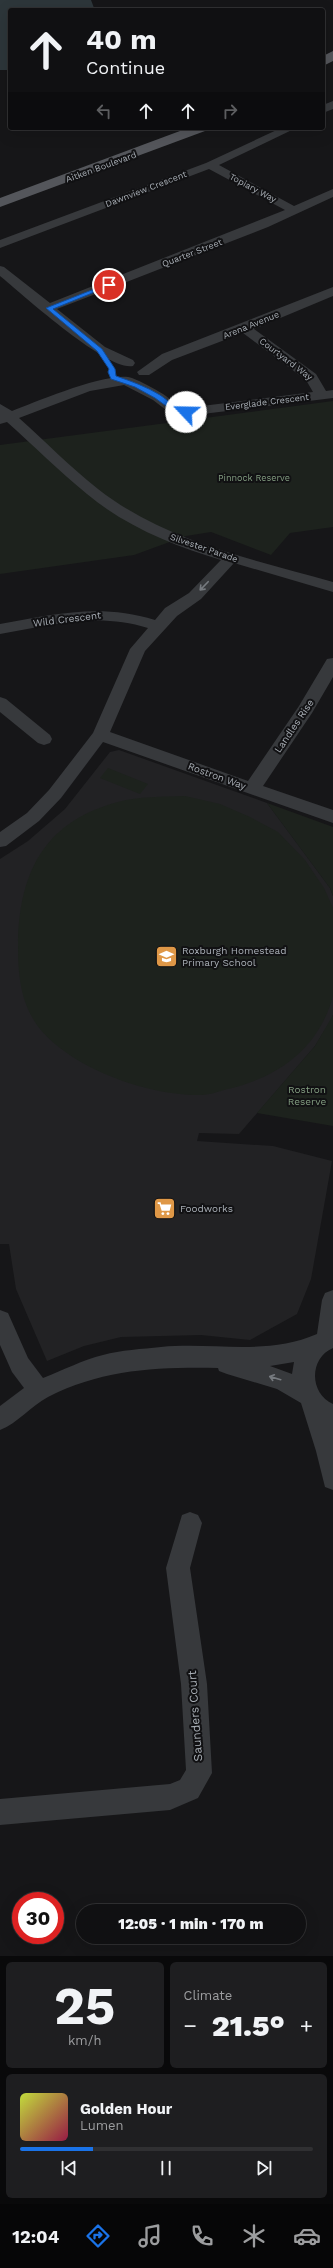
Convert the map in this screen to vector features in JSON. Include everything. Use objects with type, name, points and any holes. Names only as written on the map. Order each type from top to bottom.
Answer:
[{"type":"main road","name":"Aitken Boulevard","points":[[0,203],[139,153],[195,130]]},
{"type":"street","name":"Dawnview Crescent","points":[[0,244],[210,165],[286,130]]},
{"type":"street","name":"Topiary Way","points":[[210,165],[295,211]]},
{"type":"street","name":"Quarter Street","points":[[49,308],[295,211],[333,193]]},
{"type":"street","points":[[0,270],[100,350],[140,367],[143,373]]},
{"type":"street","name":"Arena Avenue","points":[[111,370],[118,365],[167,357],[245,328],[333,291]]},
{"type":"street","name":"Courtyard Way","points":[[245,328],[311,378],[327,394]]},
{"type":"street","points":[[87,388],[111,370],[100,350]]},
{"type":"street","name":"Arena Avenue","points":[[124,381],[137,379],[143,373],[167,357]]},
{"type":"street","name":"Everglade Crescent","points":[[111,370],[114,377],[158,396],[175,410],[186,412],[327,394]]},
{"type":"street","name":"Everglade Crescent","points":[[143,373],[158,396]]},
{"type":"street","points":[[2,416],[87,388],[124,381]]},
{"type":"street","name":"Silvester Parade","points":[[2,416],[44,458],[116,508],[155,530],[176,540],[224,556],[333,587]]},
{"type":"street","points":[[0,841],[33,817],[56,794],[100,735],[114,707],[125,676],[138,649],[171,612],[195,596],[224,556]]},
{"type":"street","name":"Wild Crescent","points":[[0,628],[87,614],[127,616],[157,626]]},
{"type":"street","name":"Landles Rise","points":[[252,788],[306,709],[333,663]]},
{"type":"street","points":[[0,703],[44,739]]},
{"type":"street","name":"Rostron Way","points":[[100,735],[333,817]]},
{"type":"street","points":[[333,1300],[324,1341],[306,1358],[303,1370],[304,1384],[312,1400],[328,1451],[333,1480]]},
{"type":"street","points":[[0,1320],[20,1365],[39,1390]]},
{"type":"street","points":[[0,1419],[39,1390],[103,1365],[162,1357],[244,1358],[284,1355],[324,1341]]},
{"type":"street","points":[[202,1358],[283,1380],[333,1415]]},
{"type":"street","name":"Saunders Court","points":[[0,1812],[170,1796],[189,1789],[199,1773],[199,1756],[194,1684],[178,1568],[190,1523]]},
{"type":"shaded area","points":[[0,0],[91,0],[94,8],[8,8],[8,70],[0,70]]},
{"type":"shaded area","name":"Roxburgh Homestead Primary School","points":[[119,750],[267,803],[330,888],[333,896],[333,1015],[331,1020],[315,1046],[239,1134],[199,1133],[197,1141],[273,1146],[332,1161],[311,1279],[297,1314],[250,1340],[201,1335],[121,1337],[84,1346],[47,1361],[16,1289],[9,1244],[0,1244],[0,859],[28,841],[65,809],[110,752]]},
{"type":"green space","name":"Pinnock Reserve","points":[[333,401],[333,527],[290,533],[271,555],[211,532],[186,536],[134,555],[0,574],[0,445]]},
{"type":"green space","points":[[108,768],[148,784],[140,794],[100,778]]},
{"type":"green space","name":"Roxburgh Homestead Primary School","points":[[185,796],[220,804],[250,817],[278,832],[305,860],[324,888],[333,908],[333,996],[327,1014],[318,1031],[294,1058],[264,1077],[247,1084],[204,1095],[158,1091],[134,1085],[89,1066],[69,1054],[51,1040],[37,1025],[31,1015],[23,995],[18,963],[20,915],[24,892],[32,871],[42,852],[55,836],[72,822],[93,811],[118,802],[143,798]]},
{"type":"green space","points":[[267,803],[333,827],[333,896],[330,888]]},
{"type":"green space","name":"Rostron Reserve","points":[[333,1015],[333,1126],[257,1113],[315,1046]]},
{"type":"place","name":"Roxburgh Homestead Primary School","points":[[166,956]]},
{"type":"place","name":"Foodworks","points":[[164,1208]]},
{"type":"route","points":[[109,285],[49,308],[100,350],[112,369],[111,372],[114,377],[127,381],[158,396],[175,410],[186,412]]}]
